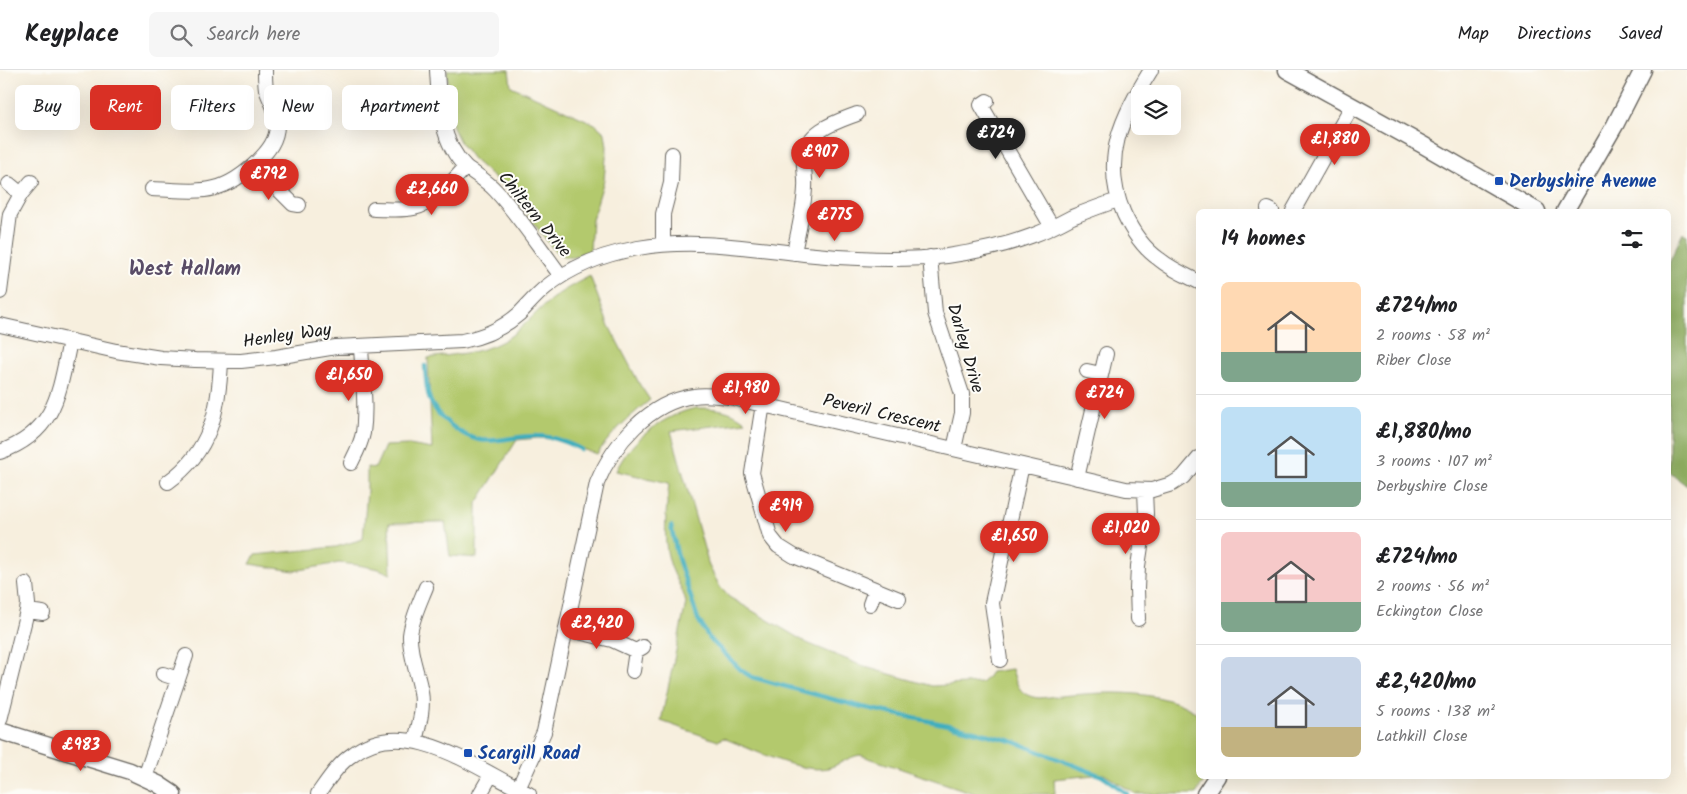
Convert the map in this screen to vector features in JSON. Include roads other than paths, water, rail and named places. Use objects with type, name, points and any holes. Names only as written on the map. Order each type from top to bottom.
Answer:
[{"type":"street","points":[[152,189],[202,190],[221,187],[241,176],[254,165],[271,146],[277,132],[277,116],[266,88],[265,70]]},
{"type":"street","name":"Chiltern Drive","points":[[437,70],[441,118],[455,153],[466,167],[494,189],[561,276]]},
{"type":"street","points":[[1151,70],[1130,104],[1120,131],[1114,162],[1115,189],[1130,225],[1148,250],[1167,265],[1196,280]]},
{"type":"street","points":[[1287,70],[1533,209]]},
{"type":"street","points":[[1566,209],[1616,125],[1643,70]]},
{"type":"street","points":[[987,101],[981,105],[1052,227]]},
{"type":"street","points":[[1294,209],[1352,106]]},
{"type":"street","points":[[794,252],[805,190],[804,159],[807,146],[821,130],[858,114]]},
{"type":"street","points":[[663,244],[663,214],[671,183],[672,154]]},
{"type":"street","points":[[254,165],[292,204],[299,205]]},
{"type":"street","points":[[374,209],[405,209],[421,206],[434,198],[466,167]]},
{"type":"street","points":[[0,292],[10,214],[30,182]]},
{"type":"street","points":[[9,184],[21,194]]},
{"type":"street","name":"Henley Way","points":[[0,325],[70,341],[178,360],[221,361],[258,359],[361,346],[454,342],[484,336],[499,328],[517,315],[536,296],[561,276],[580,266],[636,249],[663,244],[716,244],[847,257],[947,256],[986,249],[1032,236],[1095,208],[1118,200]]},
{"type":"street","name":"Darley Drive","points":[[930,257],[935,312],[962,394],[962,413],[954,449]]},
{"type":"street","points":[[0,452],[14,447],[45,422],[60,386],[70,341]]},
{"type":"street","points":[[351,463],[364,451],[361,346]]},
{"type":"street","points":[[1077,478],[1106,354]]},
{"type":"street","points":[[168,482],[186,476],[213,423],[219,394],[221,361]]},
{"type":"street","points":[[1087,371],[1101,374]]},
{"type":"street","name":"Peveril Crescent","points":[[524,792],[544,732],[597,483],[605,465],[625,438],[649,415],[666,405],[680,399],[698,396],[716,396],[763,404],[1126,489],[1145,491],[1161,489],[1183,477],[1196,462]]},
{"type":"street","points":[[763,404],[752,473],[770,536],[778,546],[794,556],[900,599]]},
{"type":"street","points":[[1000,660],[1003,632],[992,609],[992,598],[1022,465]]},
{"type":"street","points":[[1137,621],[1137,581],[1146,514],[1145,491]]},
{"type":"street","points":[[0,720],[27,612],[26,584]]},
{"type":"street","points":[[415,741],[422,711],[422,700],[411,646],[411,628],[426,587]]},
{"type":"street","points":[[870,604],[875,590]]},
{"type":"street","points":[[402,609],[415,614]]},
{"type":"street","points":[[27,612],[43,613]]},
{"type":"street","points":[[566,629],[640,649],[633,671]]},
{"type":"street","points":[[145,777],[186,656]]},
{"type":"street","points":[[164,674],[178,680]]},
{"type":"street","points":[[0,731],[113,765],[145,777],[173,794]]},
{"type":"street","points":[[318,794],[336,770],[348,758],[359,750],[385,740],[415,741],[457,756],[524,792]]},
{"type":"street","points":[[480,794],[491,775]]},
{"type":"street","points":[[1206,794],[1215,779]]},
{"type":"waterway","points":[[425,366],[426,383],[433,406],[458,431],[473,438],[487,441],[543,436],[560,440],[581,449]]},
{"type":"waterway","points":[[671,526],[678,558],[698,619],[709,638],[742,671],[752,677],[862,707],[962,728],[1012,741],[1102,776],[1128,794]]},
{"type":"place","name":"Derbyshire Avenue","points":[[1499,181]]},
{"type":"place","name":"Scargill Road","points":[[468,753]]},
{"type":"district","name":"West Hallam","points":[[185,268]]}]
